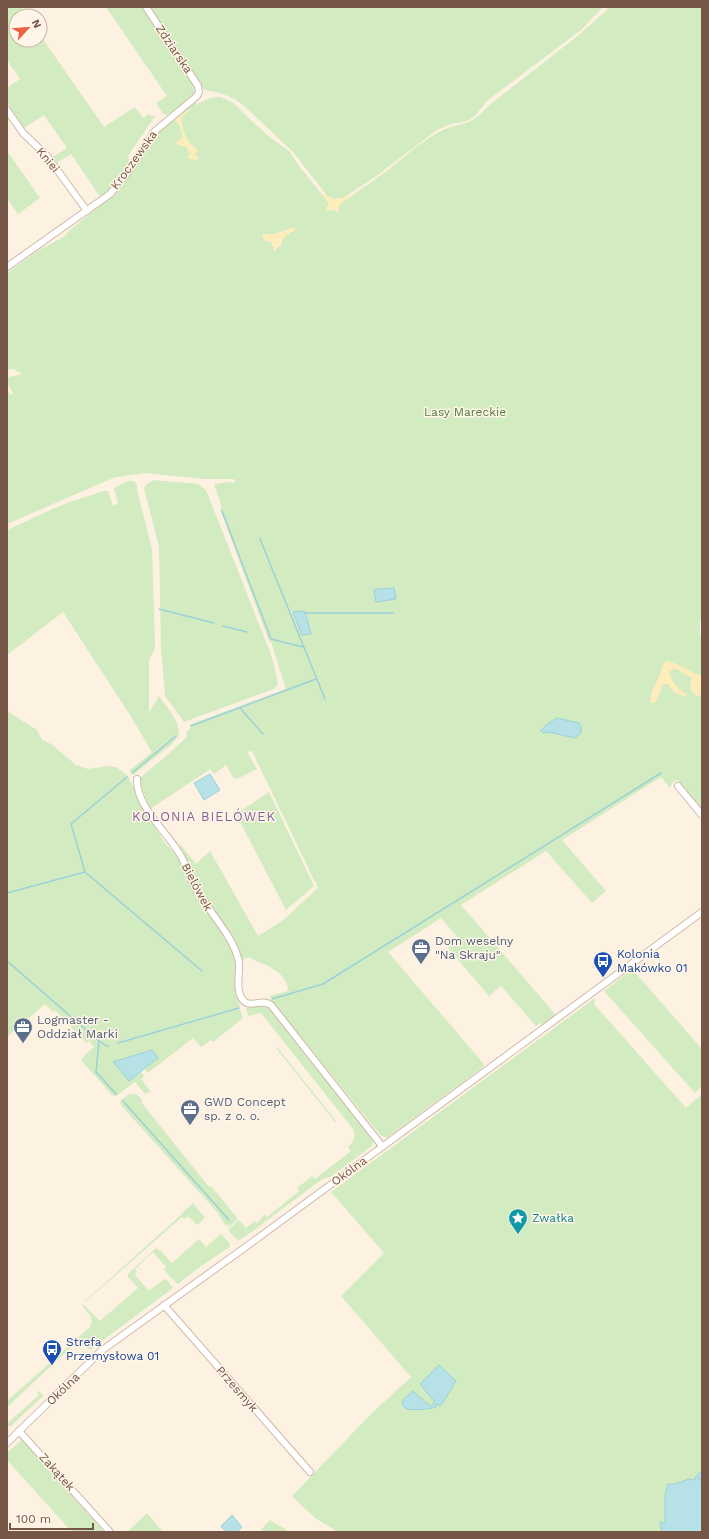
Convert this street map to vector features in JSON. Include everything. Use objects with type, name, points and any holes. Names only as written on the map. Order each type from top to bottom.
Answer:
[{"type":"street","name":"Zdziarska","points":[[146,7],[196,82],[199,92]]},
{"type":"street","name":"Kroczewska","points":[[7,267],[87,211],[118,186],[158,128],[195,99],[199,92]]},
{"type":"street","name":"Kniei","points":[[7,110],[23,133],[48,156],[87,211]]},
{"type":"street","name":"Bielówek","points":[[137,779],[138,789],[145,805],[182,857],[194,885],[212,914],[227,934],[235,950],[238,960],[240,994],[243,1000],[249,1004],[262,1002],[271,1005],[382,1146]]},
{"type":"street","points":[[678,786],[702,815]]},
{"type":"street","name":"Okólna","points":[[7,1443],[101,1352],[702,912]]},
{"type":"street","name":"Przesmyk","points":[[164,1306],[310,1472]]},
{"type":"street","name":"Zakątek","points":[[20,1431],[110,1532]]},
{"type":"green space","points":[[7,7],[21,7],[22,8],[8,8],[8,48],[48,48],[48,46],[104,127],[135,107],[143,118],[149,114],[152,117],[154,115],[155,116],[128,156],[130,164],[116,184],[103,196],[99,195],[71,154],[57,163],[53,157],[67,148],[44,115],[24,128],[7,102],[7,88],[20,79],[7,60]]},
{"type":"green space","points":[[106,7],[143,7],[193,82],[195,91],[193,96],[168,115],[163,114],[156,103],[167,96]]},
{"type":"green space","points":[[149,7],[603,7],[581,30],[488,100],[474,117],[467,121],[451,124],[437,130],[375,177],[343,198],[330,199],[293,152],[243,105],[221,93],[205,90],[203,88]]},
{"type":"green space","name":"Lasy Mareckie","points":[[610,7],[702,7],[702,621],[700,622],[700,634],[702,635],[702,677],[699,675],[694,694],[697,696],[702,695],[702,810],[677,780],[672,783],[670,788],[661,777],[562,840],[606,891],[592,903],[546,851],[461,905],[556,1015],[543,1025],[540,1023],[536,1026],[501,986],[489,996],[448,948],[459,939],[441,918],[388,952],[484,1064],[483,1067],[387,1138],[380,1135],[272,1001],[270,996],[288,991],[284,978],[273,969],[248,957],[240,962],[203,897],[179,848],[181,845],[196,864],[210,851],[258,936],[282,921],[318,888],[252,751],[247,752],[257,769],[237,779],[234,779],[226,765],[214,774],[210,769],[150,809],[139,781],[142,776],[186,738],[187,731],[191,728],[191,724],[286,689],[271,642],[269,641],[220,509],[222,508],[214,484],[229,482],[235,483],[235,481],[233,479],[203,479],[144,473],[113,478],[7,524],[7,391],[12,395],[13,393],[7,382],[9,377],[22,374],[14,369],[7,370],[7,273],[39,250],[64,237],[69,231],[120,189],[158,131],[195,102],[197,104],[210,98],[220,97],[232,102],[267,135],[290,152],[299,166],[329,203],[326,209],[338,211],[339,205],[431,137],[445,129],[464,124],[475,119],[487,107],[580,34]],"holes":[[[190,109],[181,117],[181,121],[187,139],[195,149],[196,160],[188,158],[190,154],[181,139],[183,137],[176,120]],[[290,229],[292,231],[285,235],[280,246],[274,248],[264,234],[271,235]]]},
{"type":"green space","points":[[7,151],[40,198],[18,214],[7,198]]},
{"type":"green space","points":[[154,480],[198,484],[206,490],[272,657],[278,684],[274,689],[184,722],[165,696],[161,647],[159,547],[144,488],[147,484]]},
{"type":"green space","points":[[128,481],[134,481],[137,484],[137,490],[152,549],[155,648],[149,660],[149,713],[159,696],[174,718],[179,732],[173,743],[133,775],[129,771],[152,752],[130,715],[63,612],[7,655],[7,530],[64,504],[104,491],[108,491],[113,506],[118,503],[114,488]]},
{"type":"green space","points":[[7,711],[37,730],[42,740],[51,744],[76,765],[88,769],[108,766],[116,767],[127,775],[155,827],[165,843],[179,858],[231,945],[236,961],[237,992],[243,1018],[213,1042],[211,1040],[201,1047],[193,1038],[148,1073],[145,1069],[158,1058],[113,1062],[129,1081],[141,1072],[144,1076],[141,1079],[151,1092],[145,1094],[135,1082],[116,1096],[112,1095],[81,1060],[94,1047],[89,1041],[86,1043],[55,1010],[53,1012],[45,1004],[7,1037]]},
{"type":"green space","points":[[269,792],[314,886],[286,910],[236,814]]},
{"type":"green space","points":[[632,969],[702,1049],[702,1086],[695,1093],[604,991]]},
{"type":"green space","points":[[595,998],[594,1004],[686,1108],[702,1094],[702,1474],[700,1472],[695,1481],[675,1485],[669,1483],[665,1495],[665,1526],[660,1523],[662,1532],[334,1532],[335,1530],[315,1518],[292,1496],[373,1412],[411,1377],[341,1296],[384,1253],[331,1192]],"holes":[[[439,1365],[436,1407],[402,1404],[413,1391],[430,1406],[434,1404],[435,1401],[421,1383]]]},
{"type":"green space","points":[[258,1006],[268,1007],[276,1015],[372,1137],[373,1142],[372,1146],[332,1176],[321,1180],[238,1241],[228,1230],[239,1220],[246,1228],[255,1221],[257,1223],[265,1214],[267,1217],[299,1191],[297,1188],[312,1176],[315,1179],[351,1151],[348,1147],[352,1143],[354,1136],[353,1129],[261,1013],[248,1016],[246,1008]]},
{"type":"green space","points":[[277,1047],[336,1121],[335,1122],[276,1048]]},
{"type":"green space","points":[[129,1094],[137,1095],[143,1101],[141,1102],[209,1187],[211,1186],[238,1219],[227,1229],[229,1225],[228,1224],[226,1226],[218,1213],[121,1105],[120,1101]]},
{"type":"green space","points":[[193,1203],[205,1218],[197,1225],[188,1216],[184,1219],[182,1217],[84,1303],[84,1302]]},
{"type":"green space","points":[[221,1234],[229,1242],[230,1247],[201,1266],[178,1284],[170,1277],[164,1269],[166,1267],[153,1252],[135,1269],[137,1272],[135,1275],[147,1289],[150,1290],[164,1279],[167,1280],[173,1288],[90,1350],[78,1341],[7,1407],[7,1401],[90,1327],[92,1320],[91,1317],[82,1303],[100,1321],[138,1288],[128,1277],[128,1274],[156,1248],[159,1251],[160,1250],[172,1263],[199,1239],[206,1247]]},
{"type":"green space","points":[[39,1391],[43,1396],[10,1427],[7,1424],[7,1421],[9,1422],[39,1395],[37,1392]]},
{"type":"green space","points":[[22,1440],[104,1532],[72,1532],[7,1460],[7,1453]]},
{"type":"green space","points":[[147,1513],[163,1532],[127,1532]]},
{"type":"green space","points":[[270,1520],[290,1532],[259,1532]]},
{"type":"sand","points":[[190,109],[181,117],[181,122],[183,131],[188,140],[198,150],[195,154],[199,158],[196,160],[188,158],[190,154],[187,147],[178,145],[176,142],[183,137],[175,119]]},
{"type":"sand","points":[[323,193],[336,199],[349,194],[351,196],[339,205],[339,212],[334,209],[326,211],[329,203]]},
{"type":"sand","points":[[293,227],[295,231],[291,232],[287,236],[288,234],[286,235],[275,251],[273,250],[274,245],[271,242],[264,240],[262,236],[264,234],[283,232]]},
{"type":"sand","points":[[667,661],[702,677],[702,695],[698,696],[690,690],[692,678],[675,668],[669,672],[672,679],[678,688],[688,695],[683,696],[674,692],[668,684],[663,684],[656,702],[651,703],[653,689],[660,675],[662,665]]},
{"type":"water","points":[[394,588],[396,599],[376,602],[374,590]]},
{"type":"water","points":[[293,612],[305,612],[311,634],[302,635]]},
{"type":"water","points":[[557,718],[579,723],[581,733],[575,738],[549,732],[543,733],[541,730]]},
{"type":"water","points":[[210,774],[220,790],[204,800],[194,783]]},
{"type":"water","points":[[152,1050],[158,1058],[129,1081],[113,1062]]},
{"type":"water","points":[[439,1365],[456,1381],[441,1406],[437,1404],[436,1407],[429,1409],[406,1409],[402,1404],[403,1400],[413,1391],[430,1406],[434,1404],[434,1401],[420,1384]]},
{"type":"water","points":[[700,1472],[702,1474],[702,1479],[699,1479],[702,1481],[702,1532],[662,1532],[660,1523],[661,1521],[665,1525],[665,1495],[668,1484],[675,1484],[689,1479],[695,1480],[696,1476]]},
{"type":"water","points":[[232,1515],[242,1527],[237,1532],[226,1532],[221,1526]]},
{"type":"waterway","points":[[222,511],[271,639],[303,647]]},
{"type":"waterway","points":[[260,539],[325,699]]},
{"type":"waterway","points":[[159,609],[214,623]]},
{"type":"waterway","points":[[304,613],[393,613]]},
{"type":"waterway","points":[[223,626],[247,632]]},
{"type":"waterway","points":[[191,726],[316,679]]},
{"type":"waterway","points":[[240,708],[263,734]]},
{"type":"waterway","points":[[132,773],[176,736]]},
{"type":"waterway","points":[[272,999],[323,984],[661,773]]},
{"type":"waterway","points":[[85,872],[71,824],[127,777]]},
{"type":"waterway","points":[[7,893],[85,872],[202,971]]},
{"type":"waterway","points":[[7,961],[99,1041],[96,1072],[116,1094]]},
{"type":"waterway","points":[[118,1043],[239,1008]]},
{"type":"waterway","points":[[99,1041],[108,1046]]},
{"type":"waterway","points":[[123,1101],[229,1220]]},
{"type":"place","name":"Dom weselny \"Na Skraju\"","points":[[421,965]]},
{"type":"place","name":"Kolonia Makówko 01","points":[[603,978]]},
{"type":"place","name":"Logmaster - Oddział Marki","points":[[23,1044]]},
{"type":"place","name":"GWD Concept sp. z o. o.","points":[[190,1126]]},
{"type":"place","name":"Zwałka","points":[[518,1235]]},
{"type":"place","name":"Strefa Przemysłowa 01","points":[[52,1366]]},
{"type":"district","name":"KOLONIA BIELÓWEK","points":[[204,816]]}]
